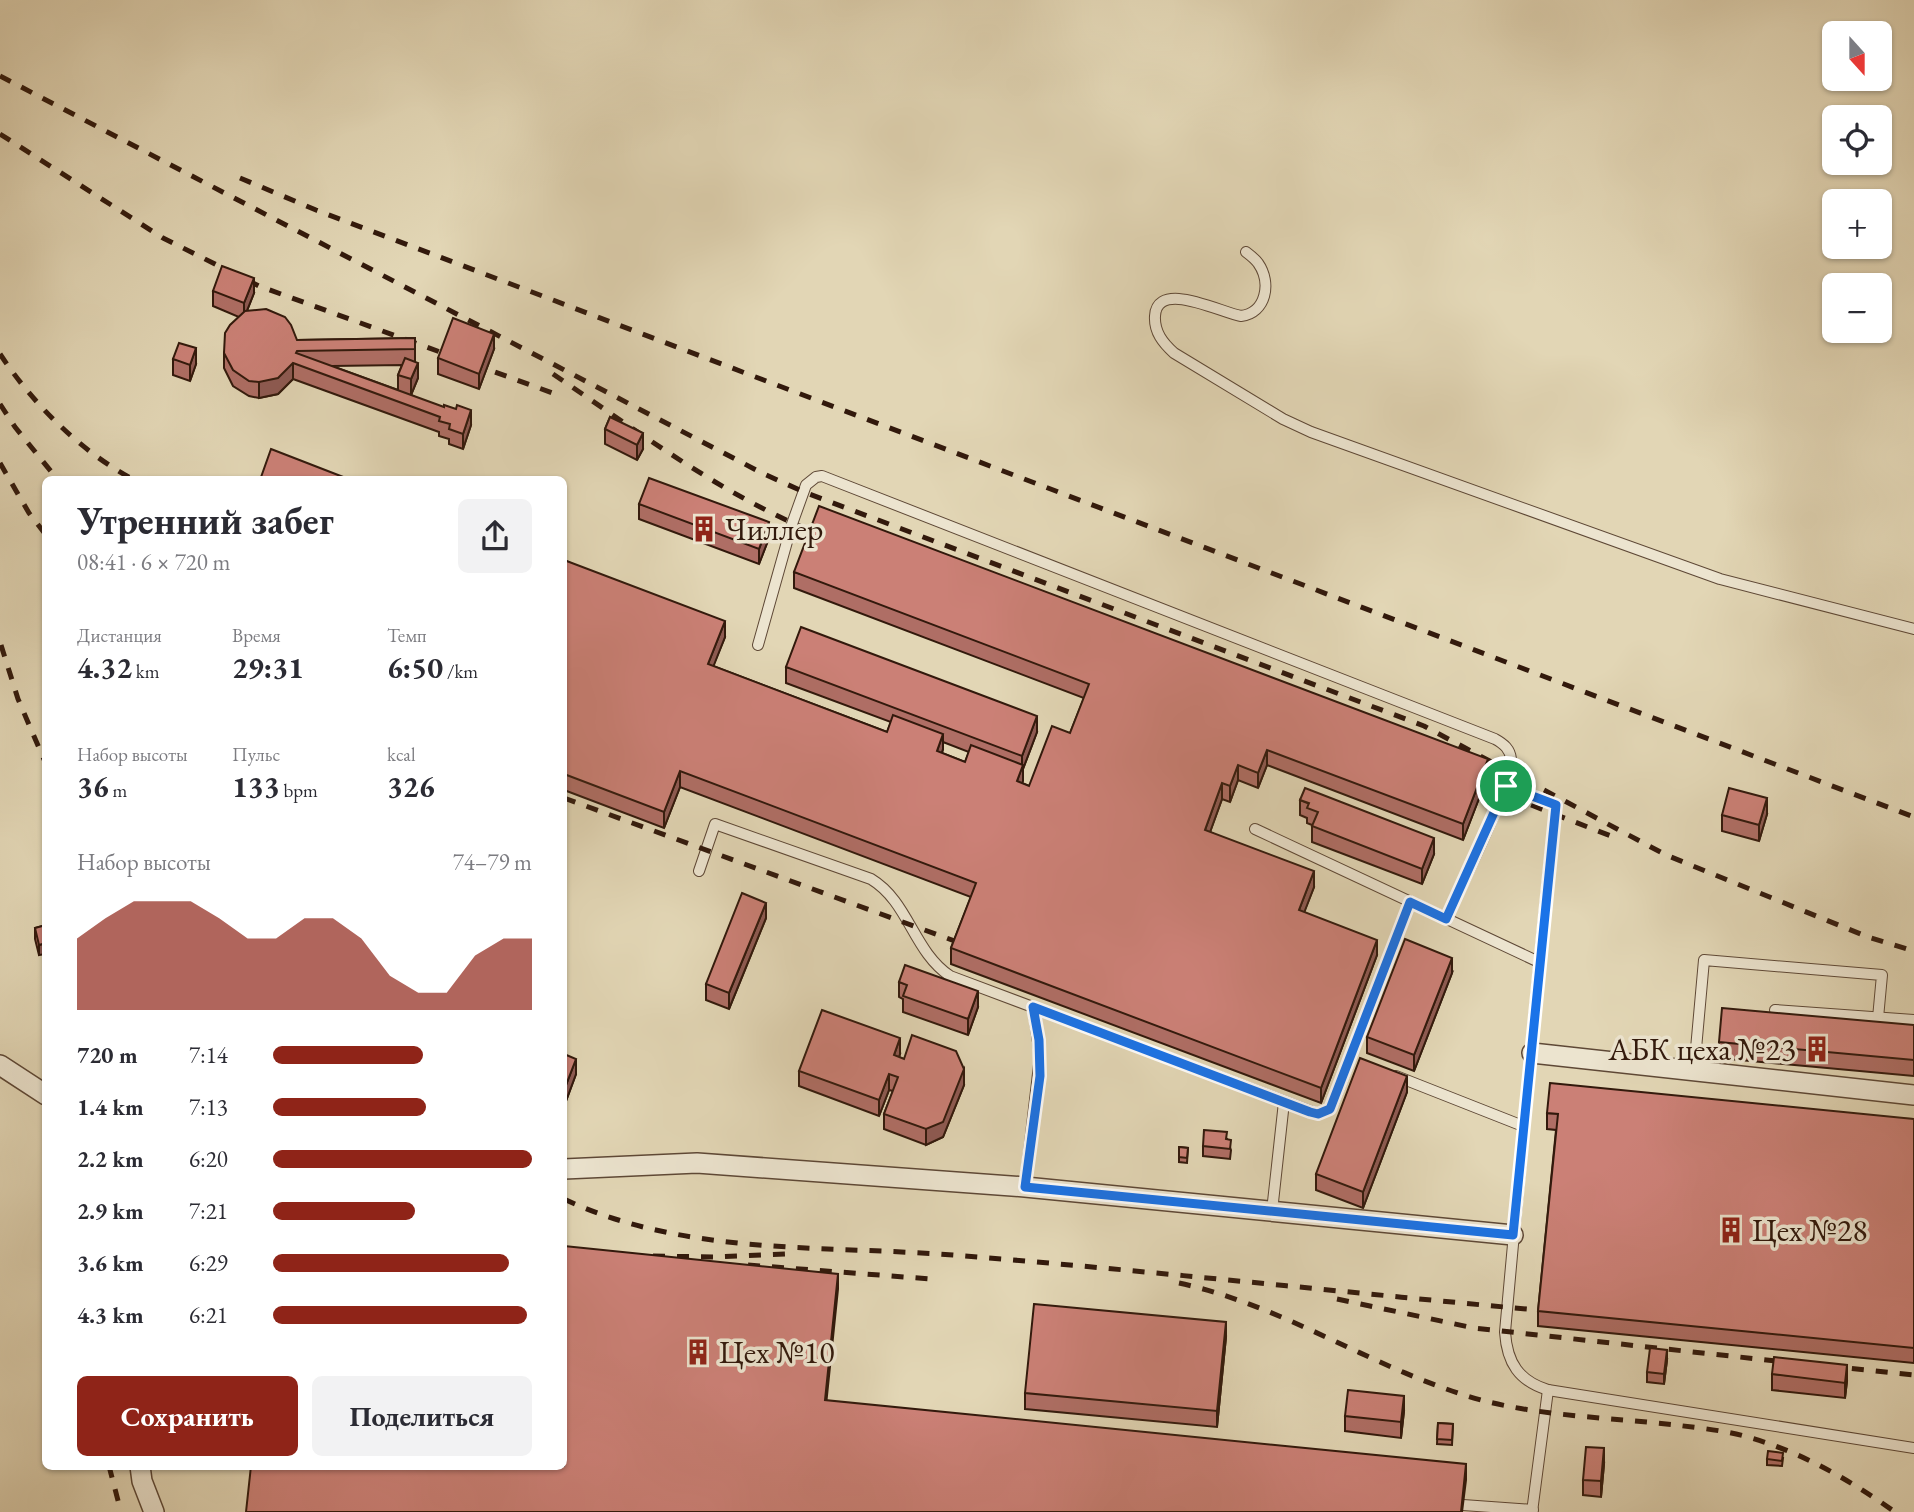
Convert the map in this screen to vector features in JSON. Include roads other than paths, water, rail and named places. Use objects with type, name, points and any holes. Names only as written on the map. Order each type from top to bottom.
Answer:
[{"type":"street","points":[[1532,1054],[1914,1095]]},
{"type":"street","points":[[0,1065],[42,1092]]},
{"type":"street","points":[[567,1169],[698,1163],[1025,1187],[1513,1235]]},
{"type":"street","points":[[141,1470],[154,1512]]},
{"type":"lane","points":[[1246,252],[1258,262],[1266,282],[1260,307],[1251,315],[1241,316],[1177,297],[1165,300],[1157,307],[1157,328],[1161,341],[1174,353],[1283,419],[1720,579],[1914,629]]},
{"type":"lane","points":[[758,645],[792,524],[806,485],[816,477],[822,477],[1495,739],[1508,749],[1510,755],[1506,786],[1446,919]]},
{"type":"lane","points":[[1506,786],[1556,805],[1505,1332],[1506,1348],[1512,1366],[1518,1374],[1548,1390],[1914,1448]]},
{"type":"lane","points":[[699,871],[715,824],[871,879],[891,894],[929,956],[950,976],[1310,1112],[1325,1113],[1333,1103],[1351,1059],[1410,902]]},
{"type":"lane","points":[[1255,829],[1541,963]]},
{"type":"lane","points":[[1694,1071],[1704,960],[1882,975],[1878,1018]]},
{"type":"lane","points":[[1025,1187],[1040,1066],[1033,1007]]},
{"type":"lane","points":[[1775,1010],[1914,1020]]},
{"type":"lane","points":[[1351,1059],[1363,1064]]},
{"type":"lane","points":[[1387,1073],[1523,1126]]},
{"type":"lane","points":[[1272,1211],[1284,1102]]},
{"type":"lane","points":[[1463,1505],[1532,1511],[1548,1390]]},
{"type":"railway","points":[[0,76],[762,473],[804,492],[1424,726],[1666,855],[1868,937],[1914,951]]},
{"type":"railway","points":[[0,134],[163,238],[259,286],[558,395]]},
{"type":"railway","points":[[240,178],[316,210],[1914,817]]},
{"type":"railway","points":[[0,354],[27,391],[59,425],[95,455],[127,476]]},
{"type":"railway","points":[[553,374],[721,485],[792,523],[829,538]]},
{"type":"railway","points":[[0,404],[55,476]]},
{"type":"railway","points":[[0,463],[42,530]]},
{"type":"railway","points":[[1,645],[18,699],[42,755]]},
{"type":"railway","points":[[1464,779],[1611,836]]},
{"type":"railway","points":[[567,799],[971,947]]},
{"type":"railway","points":[[567,1200],[610,1217],[658,1230],[755,1245],[1029,1261],[1559,1312]]},
{"type":"railway","points":[[653,1256],[786,1254]]},
{"type":"railway","points":[[748,1265],[931,1279]]},
{"type":"railway","points":[[1179,1283],[1257,1307],[1405,1373],[1481,1400],[1552,1413],[1710,1429],[1765,1442],[1823,1467],[1895,1512]]},
{"type":"railway","points":[[1337,1299],[1474,1328],[1794,1363]]},
{"type":"railway","points":[[1828,1366],[1914,1375]]},
{"type":"railway","points":[[110,1470],[121,1512]]},
{"type":"place","name":"Чиллер","points":[[704,529]]},
{"type":"place","name":"АБК цеха №23","points":[[1817,1049]]},
{"type":"place","name":"Цех №28","points":[[1731,1230]]},
{"type":"place","name":"Цех №10","points":[[698,1352]]}]
